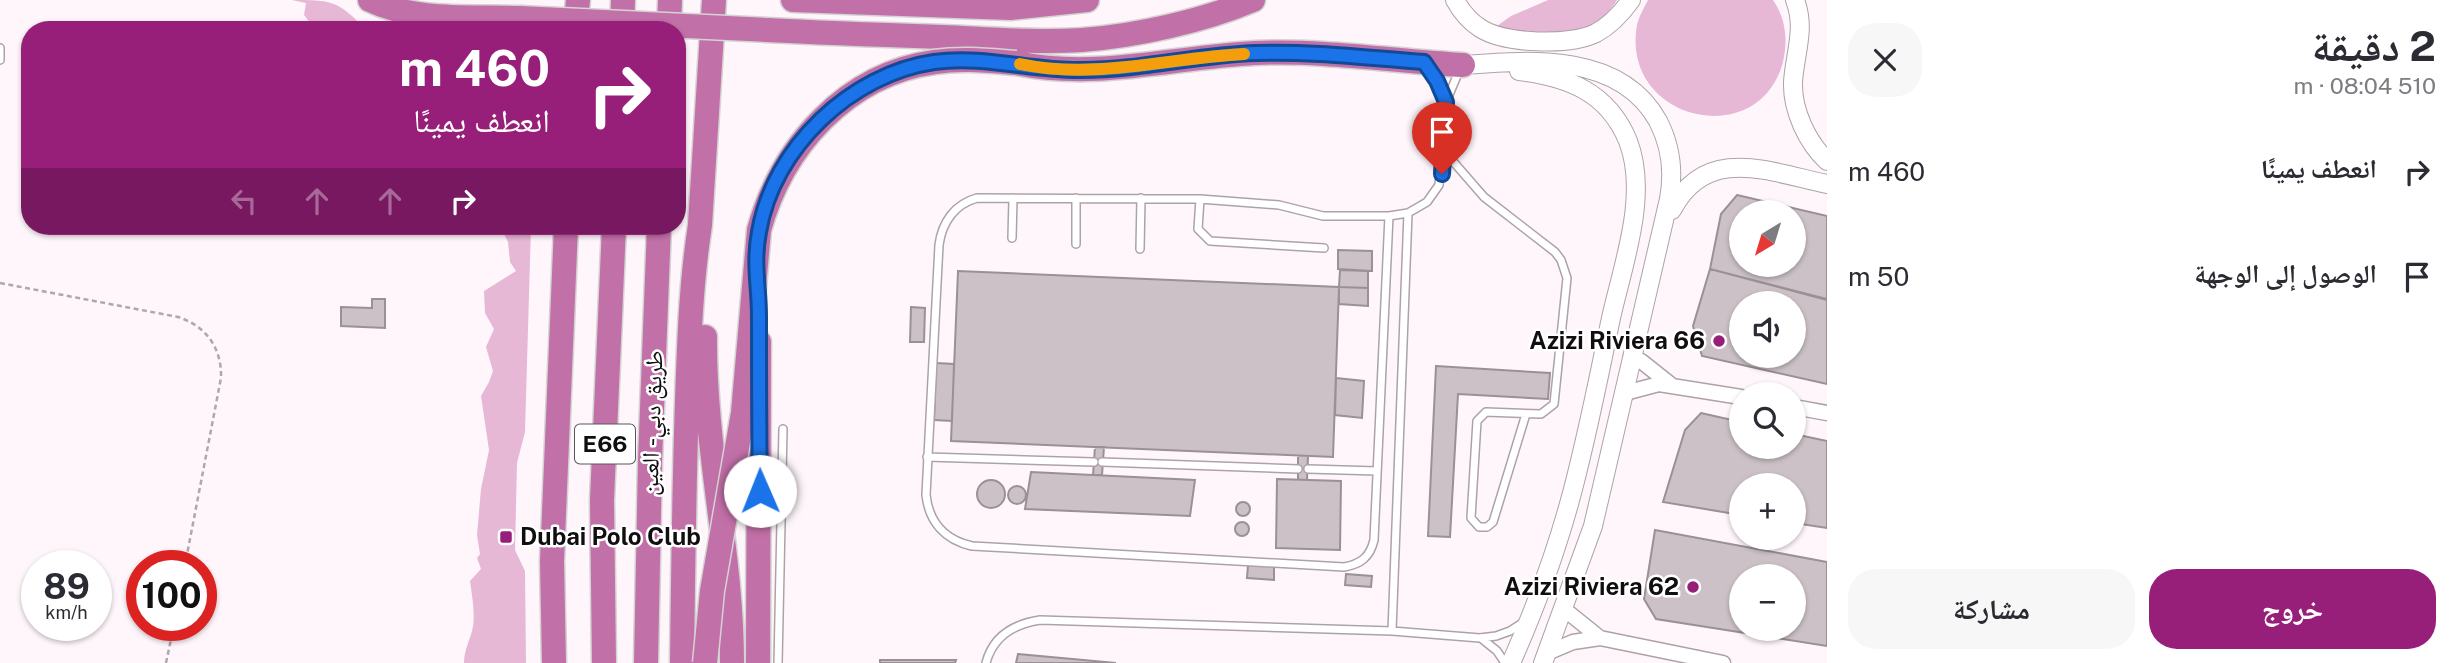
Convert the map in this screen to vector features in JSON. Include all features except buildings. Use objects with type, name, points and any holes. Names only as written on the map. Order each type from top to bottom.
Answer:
[{"type":"highway","points":[[370,0],[407,12],[582,21]]},
{"type":"highway","points":[[576,21],[578,0]]},
{"type":"highway","points":[[622,21],[623,0]]},
{"type":"highway","points":[[669,21],[670,0]]},
{"type":"highway","points":[[682,663],[689,351],[714,0]]},
{"type":"highway","points":[[793,0],[1010,8],[1067,1]]},
{"type":"highway","points":[[1016,63],[1102,53],[1177,36],[1253,0]]},
{"type":"highway","points":[[686,26],[1001,40],[1083,40],[1144,31],[1227,11]]},
{"type":"highway","points":[[705,663],[712,591],[743,413],[759,230],[765,206],[776,183],[805,137],[838,104],[877,79],[915,66],[954,60],[1016,63],[1059,70],[1112,69],[1258,53],[1463,65]]},
{"type":"highway","points":[[700,225],[705,272],[707,406],[729,592],[732,663]]},
{"type":"highway","points":[[554,663],[553,548],[566,235]]},
{"type":"highway","name":"طريق دبي - العين","points":[[604,663],[602,500],[614,235]]},
{"type":"highway","name":"طريق دبي - العين","points":[[646,663],[659,235]]},
{"type":"highway","points":[[755,275],[759,312],[764,661]]},
{"type":"street","points":[[1455,0],[1468,18],[1488,32],[1511,38],[1560,40],[1579,39],[1598,32],[1615,20],[1631,0]]},
{"type":"street","points":[[1795,0],[1801,30],[1793,81],[1797,108],[1806,133],[1827,161]]},
{"type":"street","points":[[1463,65],[1517,61],[1566,64],[1600,72],[1636,94],[1658,122],[1671,156],[1672,185],[1593,526],[1545,658]]},
{"type":"street","points":[[1463,65],[1550,75],[1585,90],[1605,106],[1622,128],[1632,155],[1637,186],[1633,217],[1580,463],[1534,611],[1511,663]]},
{"type":"street","points":[[1663,227],[1680,195],[1688,186],[1708,172],[1718,169],[1740,167],[1827,184]]},
{"type":"street","points":[[1631,356],[1672,385]]},
{"type":"street","points":[[1625,393],[1646,386],[1672,385],[1729,395]]},
{"type":"street","points":[[1806,409],[1827,413]]},
{"type":"street","points":[[1564,609],[1600,638]]},
{"type":"street","points":[[1545,658],[1573,642],[1600,638],[1723,663]]},
{"type":"lane","points":[[0,48],[0,60]]},
{"type":"lane","points":[[1424,62],[1437,81],[1446,102]]},
{"type":"lane","points":[[1389,216],[1374,540],[1365,559],[1344,567],[963,544],[939,529],[929,513],[926,495],[927,457],[940,235],[954,211],[969,200],[1141,198],[1279,205],[1323,216],[1389,216],[1408,213],[1427,202],[1434,194],[1442,174],[1446,102],[1463,65]]},
{"type":"lane","points":[[1444,151],[1484,197],[1556,252],[1567,278],[1556,399],[1546,412],[1526,414],[1490,411],[1482,414],[1477,421],[1471,518],[1479,527],[1491,525],[1495,519],[1526,414]]},
{"type":"lane","points":[[1012,238],[1013,198]]},
{"type":"lane","points":[[1076,198],[1076,244]]},
{"type":"lane","points":[[1140,249],[1141,198]]},
{"type":"lane","points":[[1200,199],[1198,229],[1210,241],[1324,248]]},
{"type":"lane","points":[[1392,631],[1408,213]]},
{"type":"lane","points":[[764,661],[783,429]]},
{"type":"lane","points":[[927,457],[1298,469]]},
{"type":"lane","points":[[1308,469],[1377,471]]},
{"type":"lane","points":[[986,663],[994,644],[1007,631],[1022,623],[1040,620],[1392,631],[1480,638],[1510,631],[1534,611]]},
{"type":"lane","points":[[1480,638],[1497,651],[1505,663]]},
{"type":"path","points":[[0,283],[178,317],[196,325],[210,338],[219,357],[221,378],[188,550]]},
{"type":"path","points":[[166,663],[170,641]]},
{"type":"shaded area","points":[[292,0],[316,0],[333,4],[341,7],[356,21],[309,21],[304,15],[306,3]]},
{"type":"shaded area","points":[[1548,0],[1617,0],[1599,21],[1574,34],[1536,33],[1497,26],[1511,16]]},
{"type":"shaded area","points":[[1648,0],[1773,0],[1783,22],[1785,46],[1783,62],[1769,90],[1748,108],[1722,116],[1695,114],[1669,103],[1649,84],[1637,58],[1637,25]]},
{"type":"shaded area","points":[[504,235],[531,235],[525,432],[517,463],[515,550],[525,571],[526,663],[464,663],[474,619],[470,581],[481,569],[477,558],[480,554],[477,535],[481,489],[489,450],[481,396],[493,371],[486,347],[494,329],[485,313],[484,291],[516,271],[510,262]]},
{"type":"slow traffic","points":[[1020,64],[1059,70],[1112,69],[1244,54]]},
{"type":"place","name":"Azizi Riviera 66","points":[[1719,341]]},
{"type":"place","name":"Dubai Polo Club","points":[[506,537]]},
{"type":"place","name":"Azizi Riviera 62","points":[[1693,587]]},
{"type":"route","points":[[760,491],[759,312],[755,275],[759,230],[765,206],[791,156],[805,137],[838,104],[877,79],[915,66],[954,60],[1016,63],[1059,70],[1112,69],[1220,55],[1258,53],[1424,62],[1432,71],[1446,102],[1442,174]]}]
